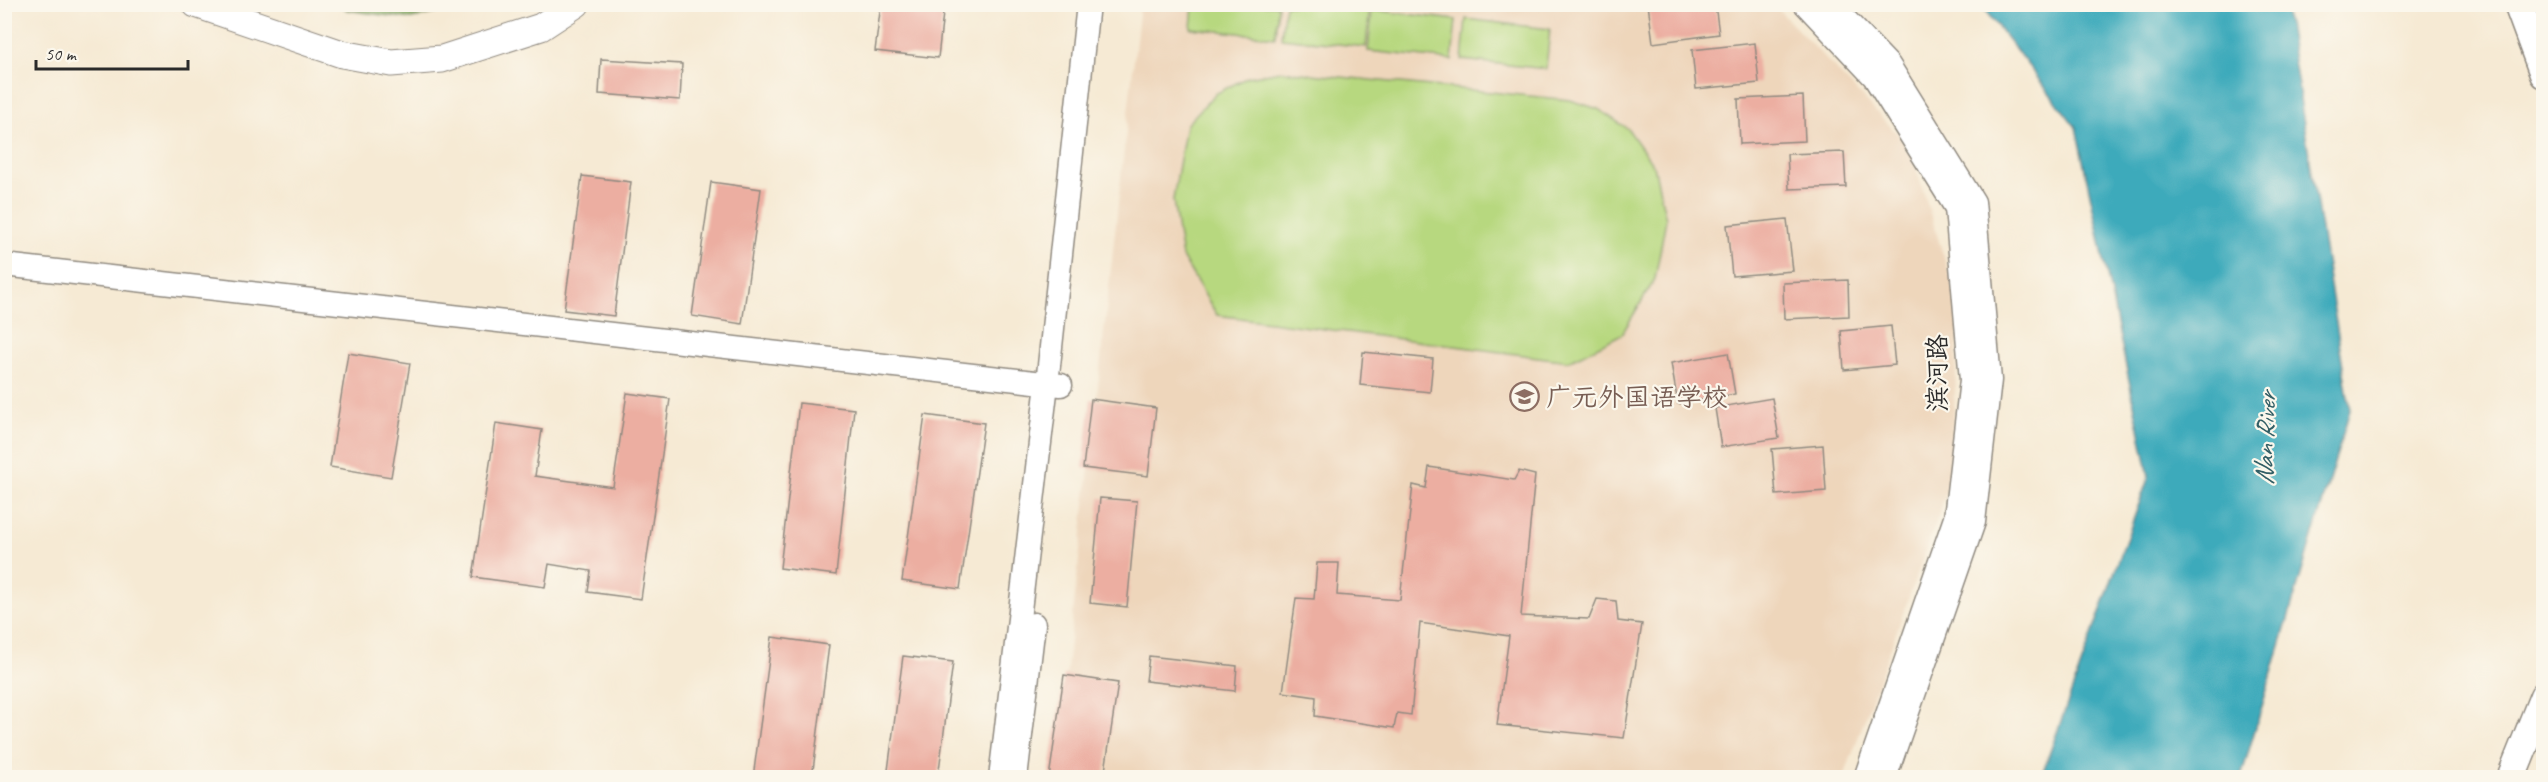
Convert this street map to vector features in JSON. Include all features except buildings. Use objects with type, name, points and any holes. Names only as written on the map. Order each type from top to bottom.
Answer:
[{"type":"highway","points":[[2518,4],[2544,74]]},
{"type":"highway","points":[[2538,4],[2544,18]]},
{"type":"highway","points":[[2511,777],[2544,696]]},
{"type":"highway","points":[[2531,777],[2544,743]]},
{"type":"main road","points":[[196,4],[342,54],[391,63],[442,59],[541,27],[576,4]]},
{"type":"main road","points":[[246,4],[346,38],[392,46],[439,43],[534,12],[545,4]]},
{"type":"street","points":[[1016,777],[1088,4]]},
{"type":"street","points":[[1000,777],[1104,4]]},
{"type":"street","name":"滨河路","points":[[1805,4],[1874,77],[1956,208],[1971,380],[1955,518],[1865,777]]},
{"type":"street","name":"滨河路","points":[[1831,4],[1889,65],[1974,202],[1990,380],[1974,522],[1885,777]]},
{"type":"street","points":[[4,265],[1054,384]]},
{"type":"shaded area","name":"广元外国语学校","points":[[1140,5],[1774,5],[1909,146],[1960,308],[1949,486],[1844,777],[1055,778]]},
{"type":"green space","points":[[341,5],[467,5],[412,19],[347,10]]},
{"type":"green space","points":[[1193,5],[1278,5],[1275,37],[1191,28]]},
{"type":"green space","points":[[1285,5],[1370,7],[1366,47],[1281,38]]},
{"type":"green space","points":[[1372,10],[1456,20],[1452,60],[1368,51]]},
{"type":"green space","points":[[1466,19],[1550,29],[1546,69],[1462,60]]},
{"type":"green space","points":[[1281,71],[1570,100],[1598,109],[1628,129],[1654,166],[1666,219],[1655,279],[1622,334],[1569,361],[1217,315],[1182,257],[1173,200],[1186,125],[1215,94],[1248,77]]},
{"type":"water","name":"Nan River","points":[[1981,5],[2285,5],[2350,410],[2241,777],[2041,777],[2149,476],[2076,127]]},
{"type":"place","name":"广元外国语学校","points":[[1525,397]]}]
